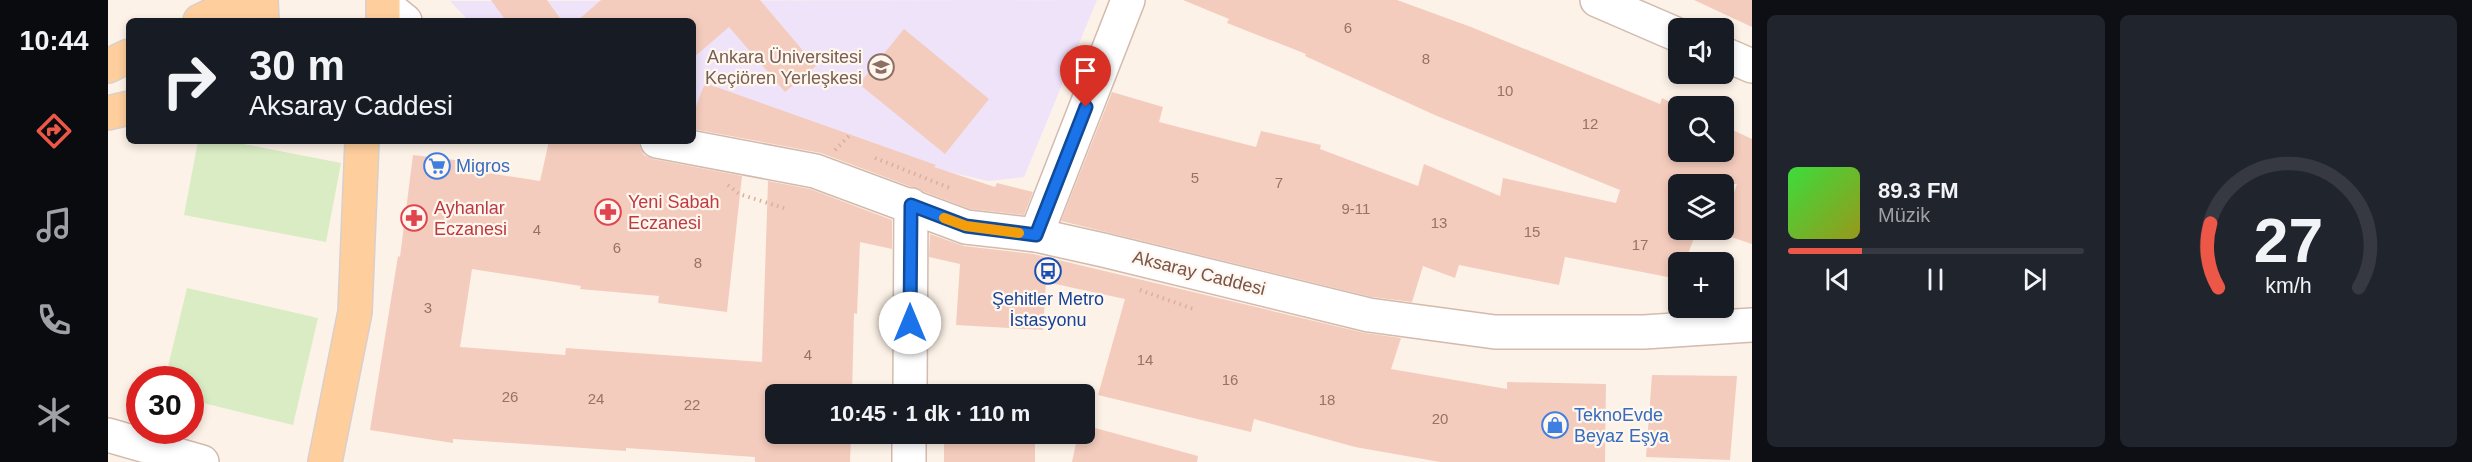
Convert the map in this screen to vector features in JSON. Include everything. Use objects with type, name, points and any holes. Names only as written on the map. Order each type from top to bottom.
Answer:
[{"type":"main road","points":[[206,18],[244,0]]},
{"type":"main road","points":[[261,0],[262,18]]},
{"type":"main road","points":[[108,66],[126,57]]},
{"type":"main road","points":[[108,113],[126,109]]},
{"type":"main road","points":[[325,462],[355,312],[362,144]]},
{"type":"street","points":[[1036,235],[1128,0]]},
{"type":"street","points":[[1597,0],[1668,31]]},
{"type":"street","points":[[1734,58],[1752,66]]},
{"type":"street","name":"Aksaray Caddesi","points":[[673,144],[815,171],[966,226],[1036,235],[1369,315],[1495,332],[1644,332],[1752,325]]},
{"type":"street","points":[[910,384],[911,205]]},
{"type":"street","points":[[108,435],[202,462]]},
{"type":"street","points":[[909,444],[909,462]]},
{"type":"path","points":[[845,148],[849,136]]},
{"type":"path","points":[[876,158],[950,188]]},
{"type":"path","points":[[739,194],[787,209]]},
{"type":"path","points":[[1138,290],[1193,309]]},
{"type":"shaded area","name":"Ankara Üniversitesi Keçiören Yerleşkesi","points":[[1097,0],[1024,177],[988,181],[696,114],[696,18],[466,18],[450,1]]},
{"type":"green space","points":[[197,144],[243,144],[341,163],[326,242],[184,215]]},
{"type":"green space","points":[[187,288],[318,318],[293,425],[204,403],[204,366],[168,366]]},
{"type":"building","points":[[491,0],[547,0],[560,18],[504,18]]},
{"type":"building","points":[[601,0],[760,0],[816,66],[785,92],[729,27],[696,55],[696,18],[580,18]]},
{"type":"building","points":[[1183,0],[1397,0],[1471,27],[1660,104],[1662,98],[1668,101],[1668,162],[1734,162],[1734,131],[1752,139],[1752,244],[1734,238],[1734,193],[1737,184],[1734,184],[1734,174],[1668,174],[1668,240],[1693,240],[1689,252],[1668,252],[1668,277],[1565,257],[1559,285],[1459,265],[1455,278],[1423,266],[1412,302],[1372,297],[1061,221],[1112,92],[1163,107],[1159,122],[1256,147],[1261,131],[1321,145],[1320,149],[1418,186],[1424,164],[1500,196],[1503,178],[1616,203],[1620,190],[1437,116],[1305,56],[1306,54],[1227,23],[1229,19]]},
{"type":"building","points":[[1694,0],[1752,0],[1752,27]]},
{"type":"building","points":[[904,29],[989,99],[945,154],[859,84]]},
{"type":"building","points":[[705,83],[936,165],[934,167],[995,187],[997,183],[1033,192],[1024,215],[970,209],[821,153],[696,130],[696,106]]},
{"type":"building","points":[[548,144],[639,144],[644,155],[653,159],[742,176],[727,312],[658,303],[659,296],[580,289],[581,286],[472,269],[460,347],[565,355],[566,348],[762,362],[768,181],[810,189],[892,220],[892,249],[860,242],[857,314],[854,313],[852,384],[765,384],[765,444],[851,444],[850,462],[755,462],[755,457],[626,448],[626,451],[453,439],[453,443],[370,430],[398,256],[400,257],[413,155],[489,164],[488,173],[540,181]]},
{"type":"building","points":[[930,234],[964,246],[1033,254],[1365,333],[1401,338],[1391,369],[1507,389],[1507,382],[1606,384],[1605,462],[1440,462],[1355,447],[1254,419],[1251,432],[1098,395],[1125,299],[1046,282],[1043,330],[956,325],[960,264],[929,257]]},
{"type":"building","points":[[1652,375],[1737,376],[1730,460],[1646,457]]},
{"type":"building","points":[[1095,428],[1198,456],[1197,462],[1072,462],[1076,444],[1095,444]]},
{"type":"building","points":[[944,444],[1035,444],[1035,462],[944,462]]},
{"type":"slow traffic","points":[[944,218],[966,226],[1019,233]]},
{"type":"place","name":"Ankara Üniversitesi Keçiören Yerleşkesi","points":[[881,67]]},
{"type":"place","name":"Migros","points":[[437,166]]},
{"type":"place","name":"Yeni Sabah Eczanesi","points":[[608,212]]},
{"type":"place","name":"Ayhanlar Eczanesi","points":[[414,218]]},
{"type":"place","name":"Şehitler Metro İstasyonu","points":[[1048,271]]},
{"type":"place","name":"TeknoEvde Beyaz Eşya","points":[[1555,425]]},
{"type":"route","points":[[910,323],[911,205],[966,226],[1036,235],[1086,107]]}]
